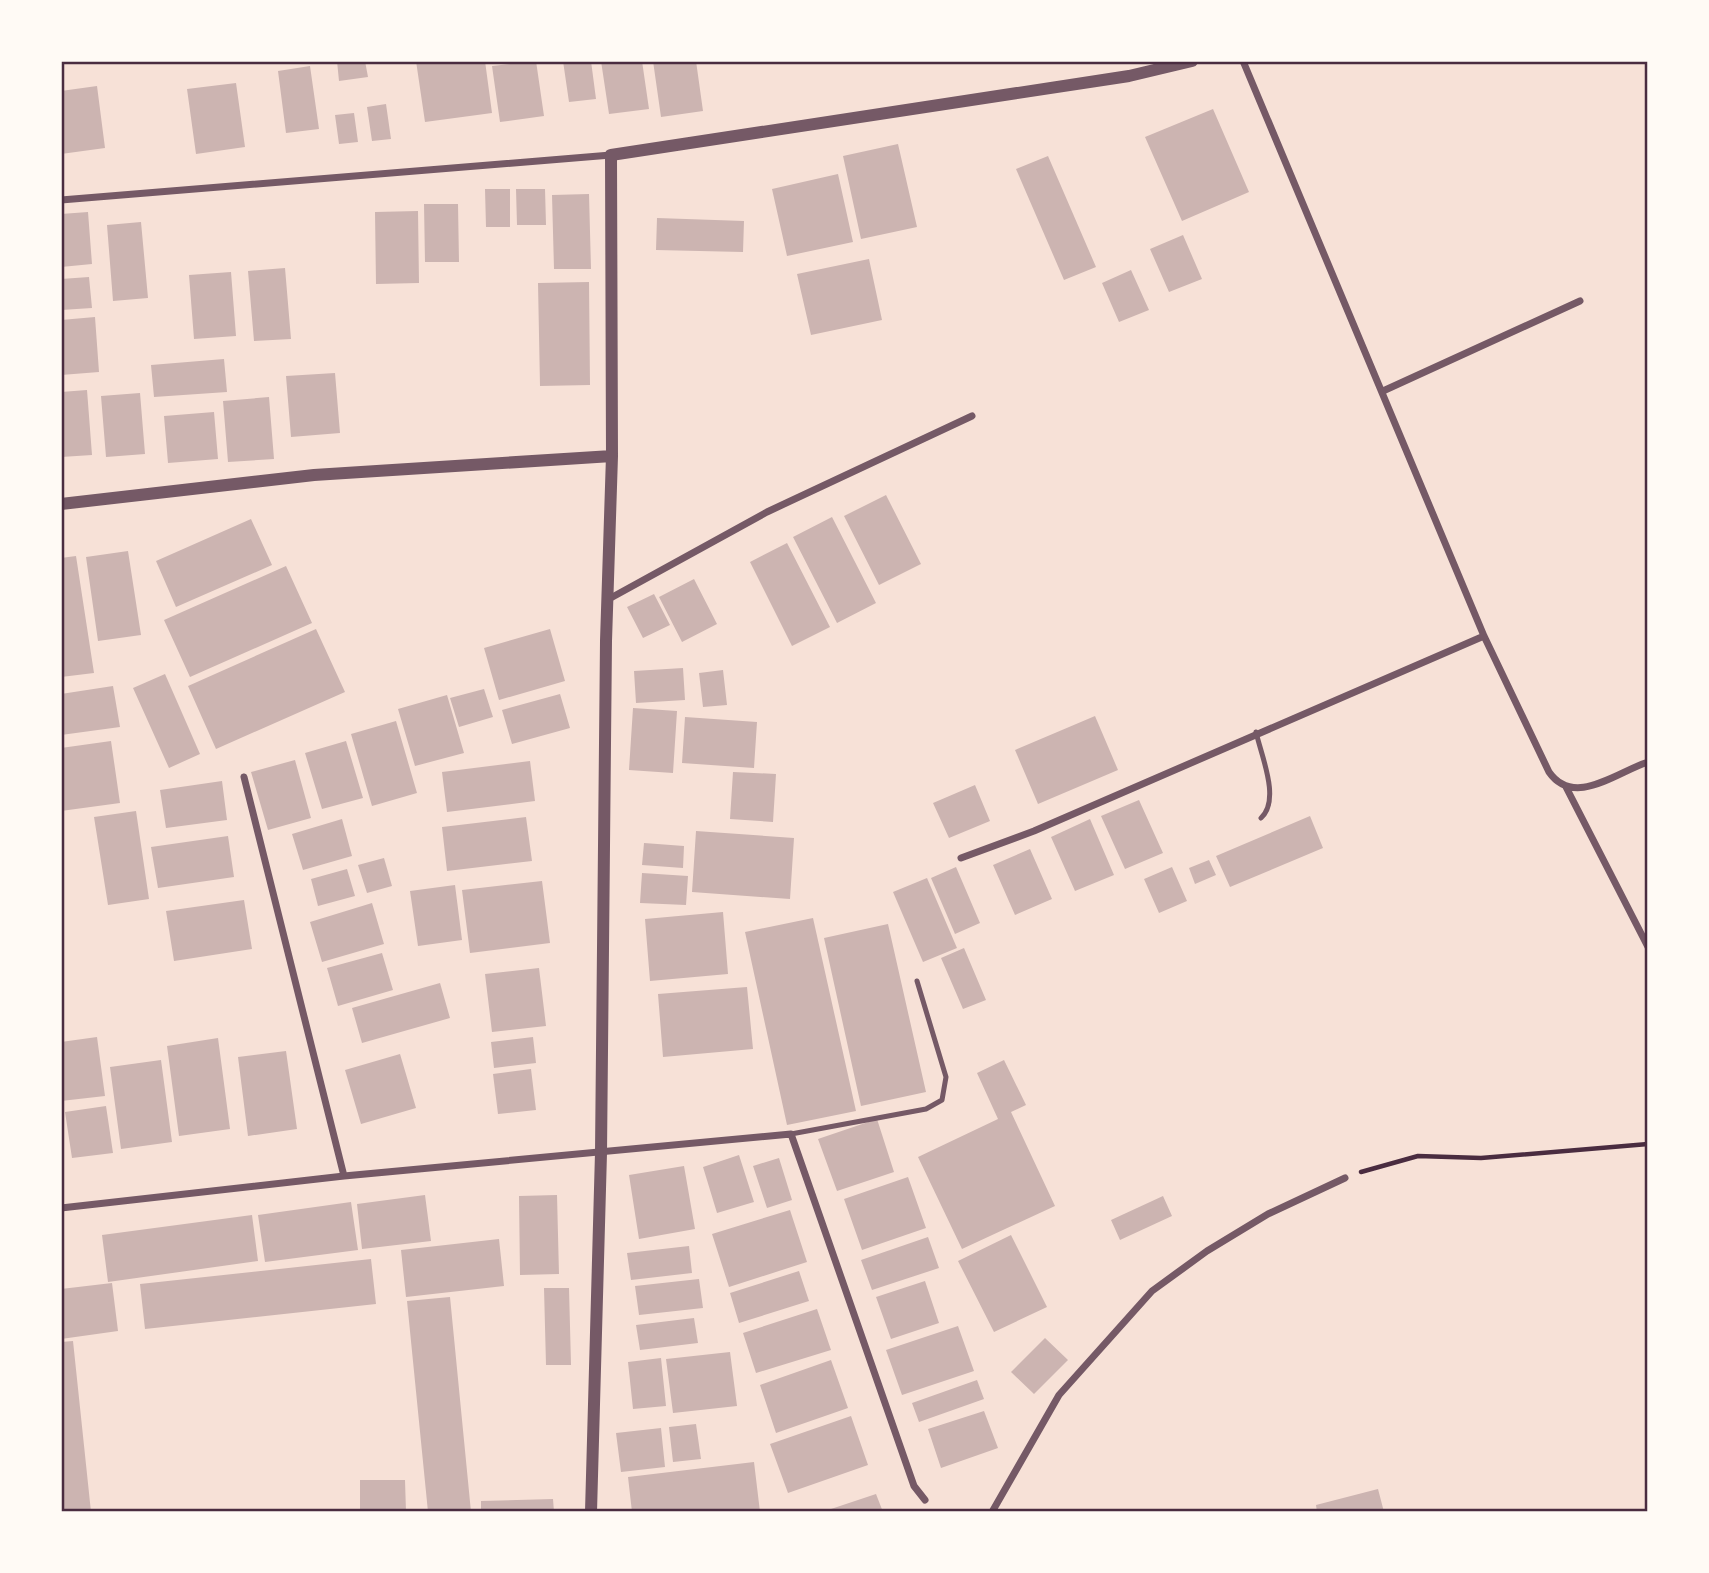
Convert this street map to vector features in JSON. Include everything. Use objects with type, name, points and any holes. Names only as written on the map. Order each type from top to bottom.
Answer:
[{"type":"street","points":[[61,200],[611,155],[1129,76],[1192,61]]},
{"type":"street","points":[[1243,61],[1483,636],[1543,762],[1556,782],[1566,787],[1582,788],[1648,762]]},
{"type":"street","points":[[591,1512],[601,1153],[607,600],[612,456],[611,155]]},
{"type":"street","points":[[1383,391],[1580,301]]},
{"type":"street","points":[[607,600],[767,512],[972,416]]},
{"type":"street","points":[[61,504],[314,475],[612,456]]},
{"type":"street","points":[[961,858],[1034,831],[1256,732],[1483,636]]},
{"type":"street","points":[[244,778],[344,1176]]},
{"type":"street","points":[[1566,787],[1648,947]]},
{"type":"street","points":[[61,1208],[344,1176],[790,1134],[914,1486],[925,1500]]},
{"type":"street","points":[[992,1512],[1059,1395],[1152,1291],[1207,1251],[1268,1214],[1345,1178]]},
{"type":"lane","points":[[1256,732],[1270,794],[1268,808],[1261,818]]},
{"type":"lane","points":[[790,1134],[926,1109],[942,1100],[946,1077],[917,981]]},
{"type":"path","points":[[1345,1178],[1393,1160],[1418,1156],[1482,1158],[1648,1144]]},
{"type":"building","points":[[337,61],[365,61],[368,77],[339,81]]},
{"type":"building","points":[[416,61],[485,61],[492,113],[425,122]]},
{"type":"building","points":[[536,61],[544,116],[500,122],[492,66]]},
{"type":"building","points":[[563,61],[591,61],[596,99],[569,102]]},
{"type":"building","points":[[601,61],[642,61],[649,109],[609,114]]},
{"type":"building","points":[[653,61],[696,61],[703,111],[661,117]]},
{"type":"building","points":[[310,66],[319,129],[286,133],[278,71]]},
{"type":"building","points":[[236,83],[245,147],[196,154],[187,89]]},
{"type":"building","points":[[97,86],[105,148],[61,154],[61,91]]},
{"type":"building","points":[[386,104],[391,139],[372,141],[367,107]]},
{"type":"building","points":[[1213,109],[1249,192],[1182,221],[1145,137]]},
{"type":"building","points":[[354,113],[358,142],[339,144],[335,115]]},
{"type":"building","points":[[898,144],[917,227],[861,239],[843,156]]},
{"type":"building","points":[[1048,156],[1096,267],[1064,280],[1016,169]]},
{"type":"building","points":[[838,174],[853,242],[787,256],[772,189]]},
{"type":"building","points":[[485,189],[510,189],[510,227],[486,227]]},
{"type":"building","points":[[516,189],[545,189],[546,225],[517,225]]},
{"type":"building","points":[[589,194],[591,269],[554,269],[552,195]]},
{"type":"building","points":[[424,204],[458,204],[459,262],[425,262]]},
{"type":"building","points":[[418,211],[419,283],[376,284],[375,212]]},
{"type":"building","points":[[88,212],[92,264],[61,267],[61,214]]},
{"type":"building","points":[[657,218],[744,221],[743,252],[656,250]]},
{"type":"building","points":[[141,222],[148,298],[113,301],[107,225]]},
{"type":"building","points":[[1183,235],[1202,279],[1169,292],[1150,249]]},
{"type":"building","points":[[869,259],[882,320],[811,335],[797,274]]},
{"type":"building","points":[[285,268],[291,339],[254,341],[248,271]]},
{"type":"building","points":[[1131,270],[1149,310],[1119,322],[1102,283]]},
{"type":"building","points":[[231,272],[236,336],[194,339],[189,275]]},
{"type":"building","points":[[89,277],[92,308],[61,310],[61,279]]},
{"type":"building","points":[[589,282],[590,385],[540,386],[538,283]]},
{"type":"building","points":[[95,317],[99,372],[61,375],[61,320]]},
{"type":"building","points":[[224,359],[227,392],[154,397],[151,365]]},
{"type":"building","points":[[335,373],[340,433],[291,437],[286,376]]},
{"type":"building","points":[[87,390],[92,455],[61,457],[61,392]]},
{"type":"building","points":[[140,393],[145,454],[106,457],[101,396]]},
{"type":"building","points":[[269,397],[274,459],[228,462],[223,401]]},
{"type":"building","points":[[214,412],[218,459],[168,463],[164,416]]},
{"type":"building","points":[[886,495],[921,564],[879,585],[844,516]]},
{"type":"building","points":[[832,517],[876,603],[837,623],[793,537]]},
{"type":"building","points":[[251,519],[272,565],[176,607],[156,561]]},
{"type":"building","points":[[787,543],[830,627],[792,646],[750,562]]},
{"type":"building","points":[[128,551],[141,635],[98,641],[86,557]]},
{"type":"building","points":[[76,556],[94,673],[61,677],[61,558]]},
{"type":"building","points":[[286,566],[312,623],[190,677],[164,620]]},
{"type":"building","points":[[694,579],[717,624],[682,642],[659,597]]},
{"type":"building","points":[[654,594],[670,625],[643,638],[627,607]]},
{"type":"building","points":[[316,629],[345,692],[216,749],[188,686]]},
{"type":"building","points":[[550,629],[565,681],[499,700],[484,648]]},
{"type":"building","points":[[683,668],[685,700],[636,703],[634,671]]},
{"type":"building","points":[[723,670],[727,705],[703,707],[699,673]]},
{"type":"building","points":[[165,674],[200,754],[169,768],[133,688]]},
{"type":"building","points":[[113,686],[120,727],[61,735],[61,694]]},
{"type":"building","points":[[484,689],[493,717],[459,727],[450,698]]},
{"type":"building","points":[[560,694],[570,728],[512,744],[502,710]]},
{"type":"building","points":[[447,695],[464,753],[415,766],[398,709]]},
{"type":"building","points":[[633,708],[677,711],[673,773],[629,770]]},
{"type":"building","points":[[1095,716],[1118,770],[1038,804],[1015,750]]},
{"type":"building","points":[[685,717],[757,722],[754,768],[682,763]]},
{"type":"building","points":[[396,721],[417,793],[372,806],[351,734]]},
{"type":"building","points":[[111,741],[120,803],[61,811],[61,748]]},
{"type":"building","points":[[346,741],[363,798],[322,809],[305,753]]},
{"type":"building","points":[[295,760],[311,818],[268,830],[251,772]]},
{"type":"building","points":[[530,761],[535,801],[447,812],[442,772]]},
{"type":"building","points":[[733,772],[776,774],[773,822],[730,819]]},
{"type":"building","points":[[222,781],[227,820],[166,828],[160,790]]},
{"type":"building","points":[[975,785],[990,821],[949,838],[933,803]]},
{"type":"building","points":[[1139,800],[1163,853],[1125,869],[1101,816]]},
{"type":"building","points":[[136,811],[149,899],[108,905],[94,817]]},
{"type":"building","points":[[1310,816],[1323,848],[1230,887],[1216,856]]},
{"type":"building","points":[[526,817],[532,861],[447,871],[442,827]]},
{"type":"building","points":[[342,819],[352,856],[303,870],[292,834]]},
{"type":"building","points":[[1090,819],[1114,875],[1075,891],[1051,837]]},
{"type":"building","points":[[696,831],[794,838],[790,899],[692,892]]},
{"type":"building","points":[[228,836],[234,877],[158,888],[151,847]]},
{"type":"building","points":[[644,843],[684,846],[683,868],[642,865]]},
{"type":"building","points":[[1030,849],[1052,899],[1015,915],[993,865]]},
{"type":"building","points":[[384,858],[392,886],[367,893],[358,865]]},
{"type":"building","points":[[1209,860],[1216,875],[1195,884],[1189,868]]},
{"type":"building","points":[[956,867],[980,923],[955,934],[931,878]]},
{"type":"building","points":[[1172,867],[1187,901],[1159,913],[1144,879]]},
{"type":"building","points":[[347,869],[355,896],[318,906],[311,879]]},
{"type":"building","points":[[642,873],[688,876],[686,905],[640,903]]},
{"type":"building","points":[[927,878],[957,948],[923,962],[893,892]]},
{"type":"building","points":[[542,881],[550,943],[470,953],[462,890]]},
{"type":"building","points":[[455,885],[462,940],[418,946],[410,891]]},
{"type":"building","points":[[244,900],[252,949],[174,961],[166,911]]},
{"type":"building","points":[[372,903],[384,944],[322,962],[310,922]]},
{"type":"building","points":[[723,912],[728,974],[650,981],[645,919]]},
{"type":"building","points":[[813,918],[856,1111],[787,1125],[745,932]]},
{"type":"building","points":[[888,924],[926,1092],[861,1106],[824,938]]},
{"type":"building","points":[[964,948],[986,1000],[963,1009],[941,958]]},
{"type":"building","points":[[382,953],[393,990],[338,1006],[327,968]]},
{"type":"building","points":[[539,968],[546,1026],[492,1032],[485,974]]},
{"type":"building","points":[[440,983],[450,1018],[362,1043],[352,1008]]},
{"type":"building","points":[[747,987],[753,1049],[663,1057],[658,994]]},
{"type":"building","points":[[97,1037],[105,1096],[61,1101],[61,1042]]},
{"type":"building","points":[[533,1037],[536,1063],[494,1068],[491,1042]]},
{"type":"building","points":[[218,1038],[230,1129],[179,1136],[167,1046]]},
{"type":"building","points":[[286,1051],[297,1129],[248,1136],[238,1057]]},
{"type":"building","points":[[400,1054],[416,1108],[361,1124],[345,1070]]},
{"type":"building","points":[[161,1060],[172,1142],[121,1149],[110,1067]]},
{"type":"building","points":[[1004,1060],[1026,1105],[1011,1112],[1055,1206],[962,1249],[918,1157],[998,1119],[977,1073]]},
{"type":"building","points":[[531,1069],[536,1110],[498,1114],[493,1074]]},
{"type":"building","points":[[106,1106],[113,1153],[72,1158],[65,1112]]},
{"type":"building","points":[[877,1119],[894,1172],[837,1191],[818,1139]]},
{"type":"building","points":[[739,1155],[754,1202],[717,1213],[703,1167]]},
{"type":"building","points":[[779,1158],[792,1200],[767,1208],[753,1166]]},
{"type":"building","points":[[684,1166],[695,1229],[639,1239],[629,1175]]},
{"type":"building","points":[[908,1177],[926,1228],[862,1250],[844,1199]]},
{"type":"building","points":[[425,1195],[431,1241],[362,1249],[357,1204]]},
{"type":"building","points":[[557,1195],[559,1274],[520,1275],[519,1196]]},
{"type":"building","points":[[1163,1196],[1172,1216],[1120,1240],[1111,1220]]},
{"type":"building","points":[[351,1202],[358,1250],[265,1262],[258,1215]]},
{"type":"building","points":[[790,1210],[807,1262],[729,1287],[712,1234]]},
{"type":"building","points":[[252,1215],[258,1261],[108,1282],[102,1235]]},
{"type":"building","points":[[1011,1235],[1047,1307],[994,1332],[958,1261]]},
{"type":"building","points":[[928,1237],[939,1268],[872,1290],[861,1260]]},
{"type":"building","points":[[499,1239],[504,1286],[406,1297],[401,1250]]},
{"type":"building","points":[[689,1246],[692,1273],[631,1280],[627,1253]]},
{"type":"building","points":[[371,1259],[376,1304],[145,1329],[140,1284]]},
{"type":"building","points":[[799,1271],[809,1301],[739,1323],[730,1293]]},
{"type":"building","points":[[699,1279],[703,1308],[639,1315],[635,1286]]},
{"type":"building","points":[[925,1281],[939,1323],[891,1339],[876,1297]]},
{"type":"building","points":[[112,1283],[118,1331],[61,1339],[61,1289]]},
{"type":"building","points":[[544,1288],[569,1288],[571,1365],[546,1365]]},
{"type":"building","points":[[450,1297],[471,1512],[428,1512],[407,1301]]},
{"type":"building","points":[[817,1309],[831,1350],[756,1373],[743,1333]]},
{"type":"building","points":[[694,1318],[698,1343],[640,1350],[636,1325]]},
{"type":"building","points":[[958,1326],[974,1371],[902,1395],[886,1350]]},
{"type":"building","points":[[1045,1338],[1068,1360],[1034,1394],[1011,1372]]},
{"type":"building","points":[[73,1341],[91,1512],[61,1512],[61,1342]]},
{"type":"building","points":[[730,1352],[737,1406],[673,1413],[666,1359]]},
{"type":"building","points":[[661,1358],[666,1406],[633,1409],[628,1362]]},
{"type":"building","points":[[831,1360],[848,1408],[776,1433],[760,1385]]},
{"type":"building","points":[[977,1380],[984,1399],[919,1422],[912,1403]]},
{"type":"building","points":[[984,1411],[998,1448],[941,1468],[928,1429]]},
{"type":"building","points":[[851,1416],[868,1465],[788,1493],[770,1444]]},
{"type":"building","points":[[696,1424],[701,1459],[673,1462],[669,1427]]},
{"type":"building","points":[[661,1428],[665,1467],[621,1472],[616,1433]]},
{"type":"building","points":[[754,1462],[760,1512],[632,1512],[628,1477]]},
{"type":"building","points":[[360,1480],[405,1480],[406,1512],[360,1512]]},
{"type":"building","points":[[1378,1489],[1384,1512],[1317,1512],[1316,1505]]},
{"type":"building","points":[[876,1494],[883,1512],[825,1512],[825,1511]]},
{"type":"building","points":[[553,1499],[554,1512],[481,1512],[481,1501]]}]
